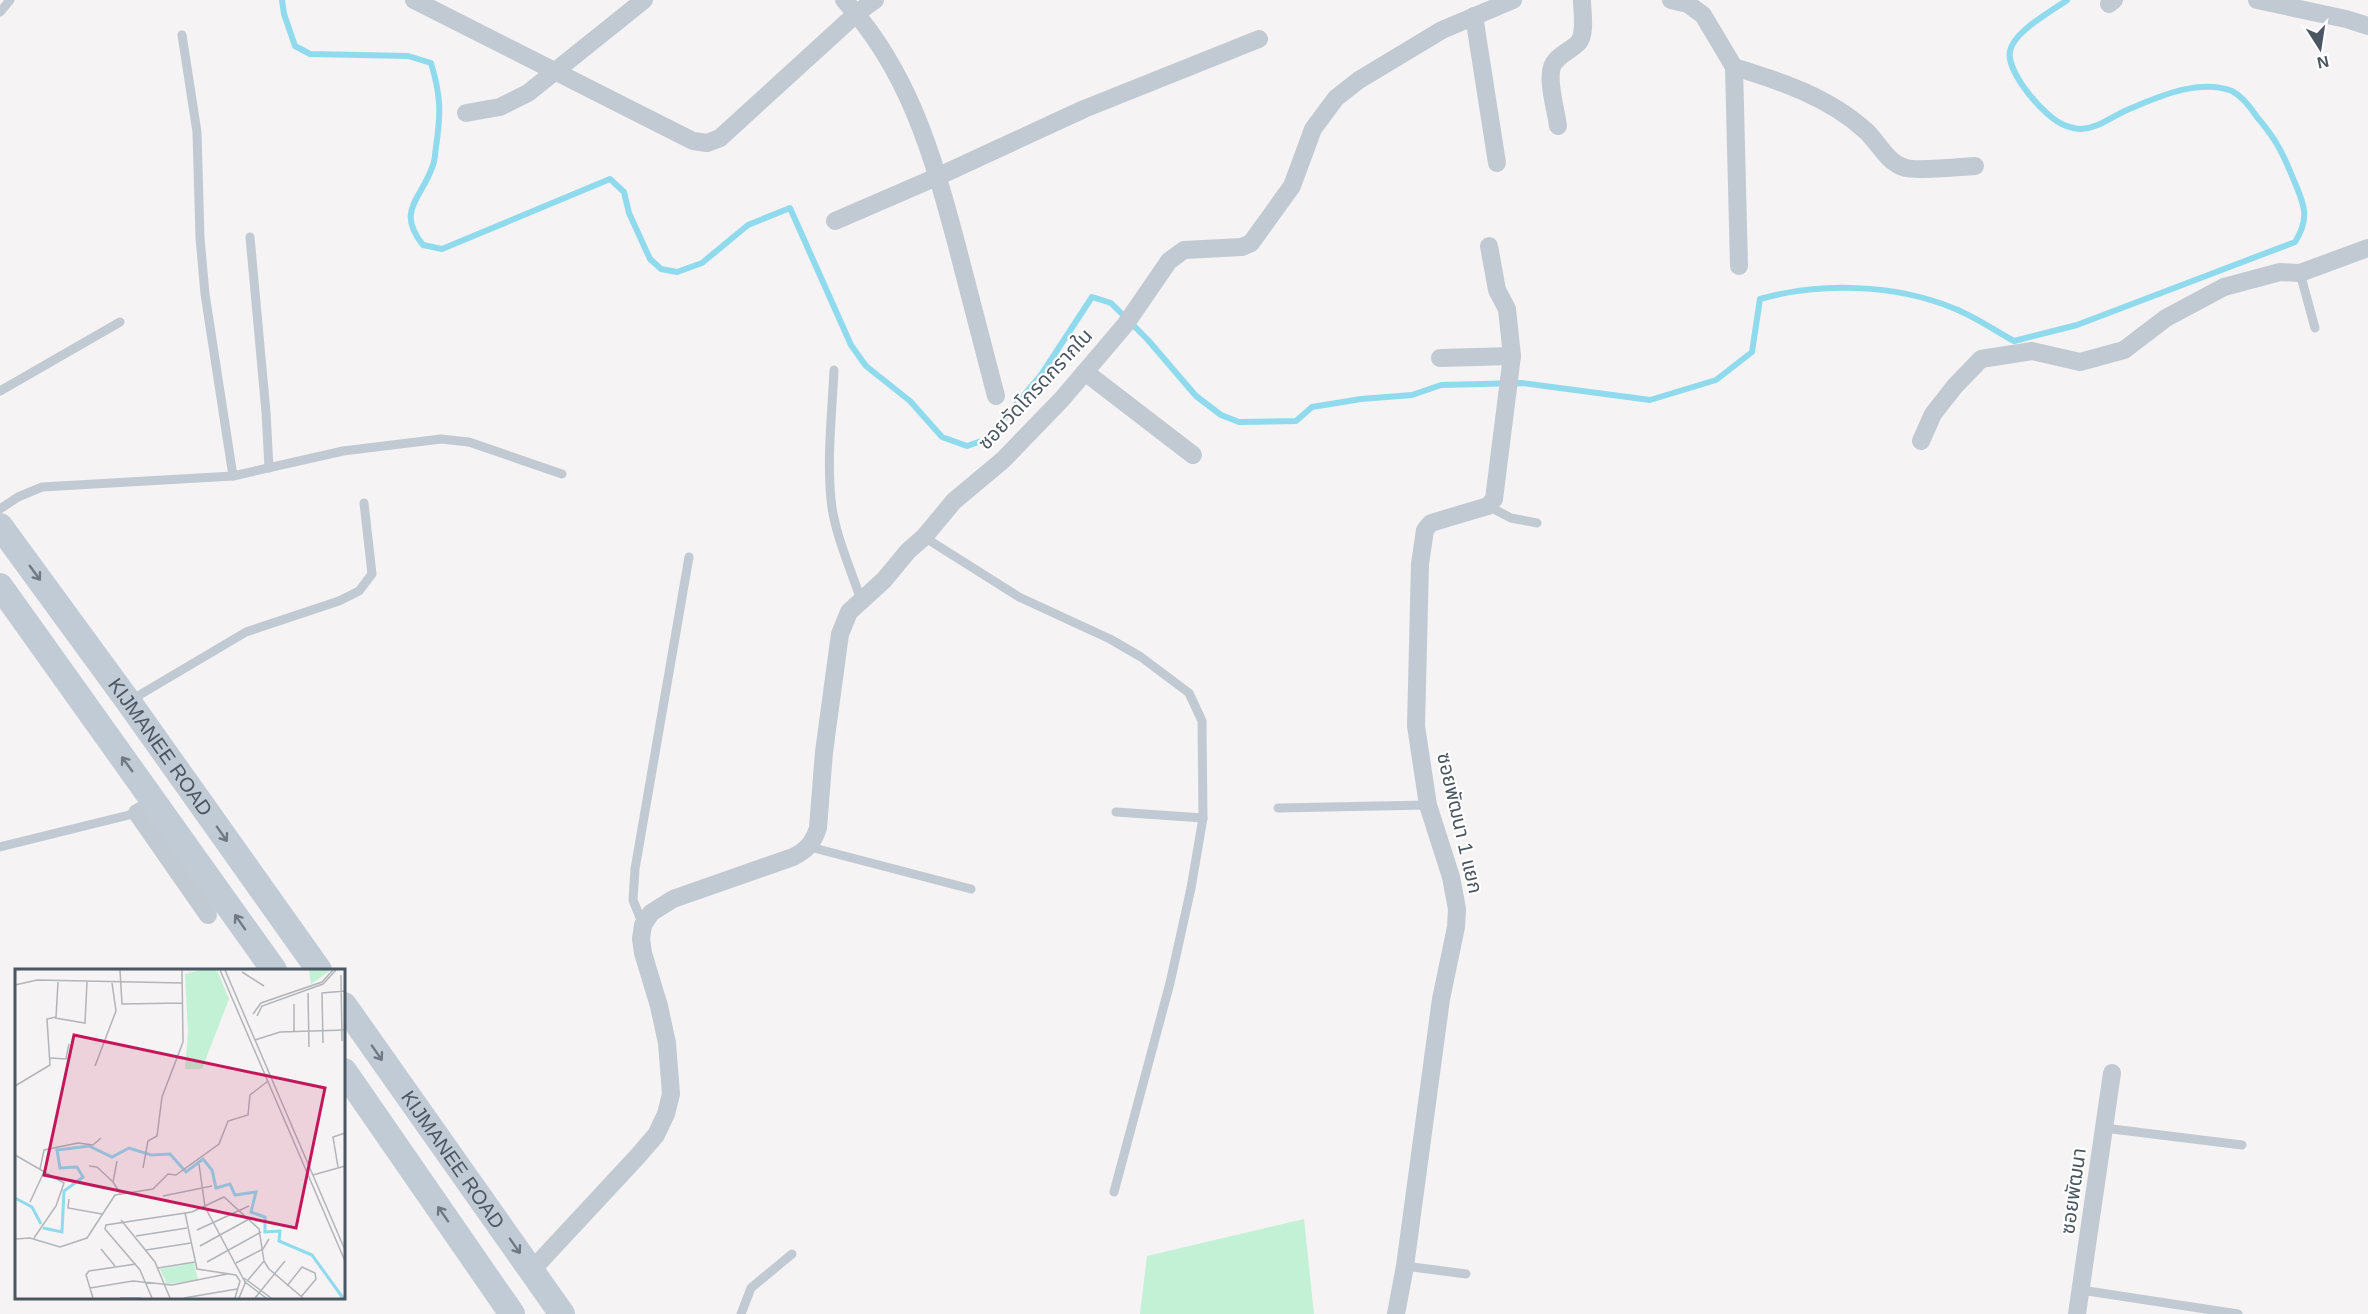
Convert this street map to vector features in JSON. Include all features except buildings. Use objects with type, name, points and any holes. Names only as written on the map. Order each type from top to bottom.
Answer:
[{"type":"main road","name":"KIJMANEE ROAD","points":[[0,526],[129,701],[318,969]]},
{"type":"main road","name":"KIJMANEE ROAD","points":[[0,586],[146,808],[273,969]]},
{"type":"main road","name":"KIJMANEE ROAD","points":[[345,1006],[562,1314]]},
{"type":"main road","name":"KIJMANEE ROAD","points":[[345,1072],[505,1304]]},
{"type":"main road","points":[[505,1304],[532,1270]]},
{"type":"street","points":[[466,113],[500,107],[528,93],[644,0]]},
{"type":"street","points":[[417,1],[693,141],[707,143],[720,138],[850,7],[875,0]]},
{"type":"street","name":"ซอยวัดโกรดกรากใน","points":[[810,847],[818,828],[824,752],[840,634],[849,612],[924,537],[954,501],[1023,440],[1085,372],[1125,325],[1162,269],[1175,254],[1184,250],[1242,247],[1251,243],[1292,186],[1314,129],[1336,98],[1359,80],[1442,30],[1513,0]]},
{"type":"street","points":[[1558,126],[1554,96],[1549,82],[1552,64],[1580,41],[1583,26],[1582,0]]},
{"type":"street","points":[[1671,0],[1688,4],[1702,15],[1734,68],[1739,267]]},
{"type":"street","points":[[2257,0],[2368,26]]},
{"type":"street","points":[[850,7],[885,53],[918,117],[939,176],[996,396]]},
{"type":"street","points":[[1474,16],[1497,163]]},
{"type":"street","points":[[835,221],[1084,109],[1259,39]]},
{"type":"street","points":[[1734,68],[1790,84],[1839,111],[1866,131],[1886,156],[1906,168],[1975,166]]},
{"type":"street","points":[[1488,506],[1494,499],[1512,356],[1507,309],[1497,290],[1490,246]]},
{"type":"street","points":[[1921,441],[1933,414],[1955,386],[1981,359],[2032,351],[2080,362],[2124,350],[2166,318],[2224,287],[2280,272],[2300,273],[2368,248]]},
{"type":"street","points":[[1440,358],[1512,356]]},
{"type":"street","points":[[1085,372],[1193,455]]},
{"type":"street","name":"ซอยพัฒนา 1 แยก","points":[[1396,1314],[1405,1266],[1441,999],[1456,927],[1457,909],[1451,877],[1428,805],[1416,726],[1420,564],[1425,530],[1431,523],[1488,506]]},
{"type":"street","points":[[146,808],[208,915]]},
{"type":"street","points":[[532,1270],[656,1135],[666,1114],[670,1094],[667,1043],[659,1006],[643,953],[641,939],[643,925],[651,913],[673,900],[793,857],[810,847]]},
{"type":"street","name":"ซอยพัฒนา","points":[[2077,1314],[2112,1073]]},
{"type":"lane","points":[[0,12],[10,0]]},
{"type":"lane","points":[[182,34],[197,132],[200,238],[205,294],[233,476]]},
{"type":"lane","points":[[250,237],[269,468]]},
{"type":"lane","points":[[2300,273],[2314,328]]},
{"type":"lane","points":[[0,391],[120,322]]},
{"type":"lane","points":[[834,370],[831,448],[832,507],[840,540],[861,600]]},
{"type":"lane","points":[[0,509],[18,497],[42,488],[233,476],[343,451],[441,440],[469,442],[562,474]]},
{"type":"lane","points":[[129,701],[246,632],[339,601],[359,591],[372,574],[364,503]]},
{"type":"lane","points":[[1488,506],[1511,518],[1537,523]]},
{"type":"lane","points":[[924,537],[1020,597],[1110,639],[1142,657],[1189,693],[1202,721],[1203,818],[1191,888],[1170,983],[1114,1192]]},
{"type":"lane","points":[[643,925],[633,900],[635,868],[689,557]]},
{"type":"lane","points":[[1278,808],[1428,805]]},
{"type":"lane","points":[[0,847],[146,808]]},
{"type":"lane","points":[[1116,812],[1203,818]]},
{"type":"lane","points":[[810,847],[971,889]]},
{"type":"lane","points":[[2104,1128],[2242,1145]]},
{"type":"lane","points":[[741,1314],[751,1288],[792,1254]]},
{"type":"lane","points":[[1405,1266],[1466,1274]]},
{"type":"lane","points":[[2082,1290],[2238,1314]]},
{"type":"green space","points":[[1304,1219],[1314,1314],[1140,1314],[1147,1256]]},
{"type":"waterway","points":[[282,0],[284,14],[295,46],[310,54],[408,56],[431,63],[439,105],[435,156],[411,213],[411,223],[423,245],[442,249],[610,179],[624,192],[629,213],[650,259],[661,269],[677,272],[702,263],[748,225],[790,208],[851,345],[866,366],[910,401],[942,437],[967,446],[987,439],[1041,375],[1092,297],[1111,303],[1148,340],[1196,396],[1221,415],[1239,422],[1296,421],[1312,407],[1361,399],[1412,395],[1441,385],[1522,383],[1650,400],[1716,380],[1752,352],[1760,299],[1807,290],[1857,288],[1907,294],[1961,311],[2014,341],[2077,325],[2295,242],[2304,215],[2298,190],[2272,136],[2246,102],[2232,91],[2206,87],[2179,91],[2127,110],[2099,124],[2081,129],[2056,120],[2037,104],[2020,82],[2010,60],[2010,51],[2018,36],[2067,0]]}]
